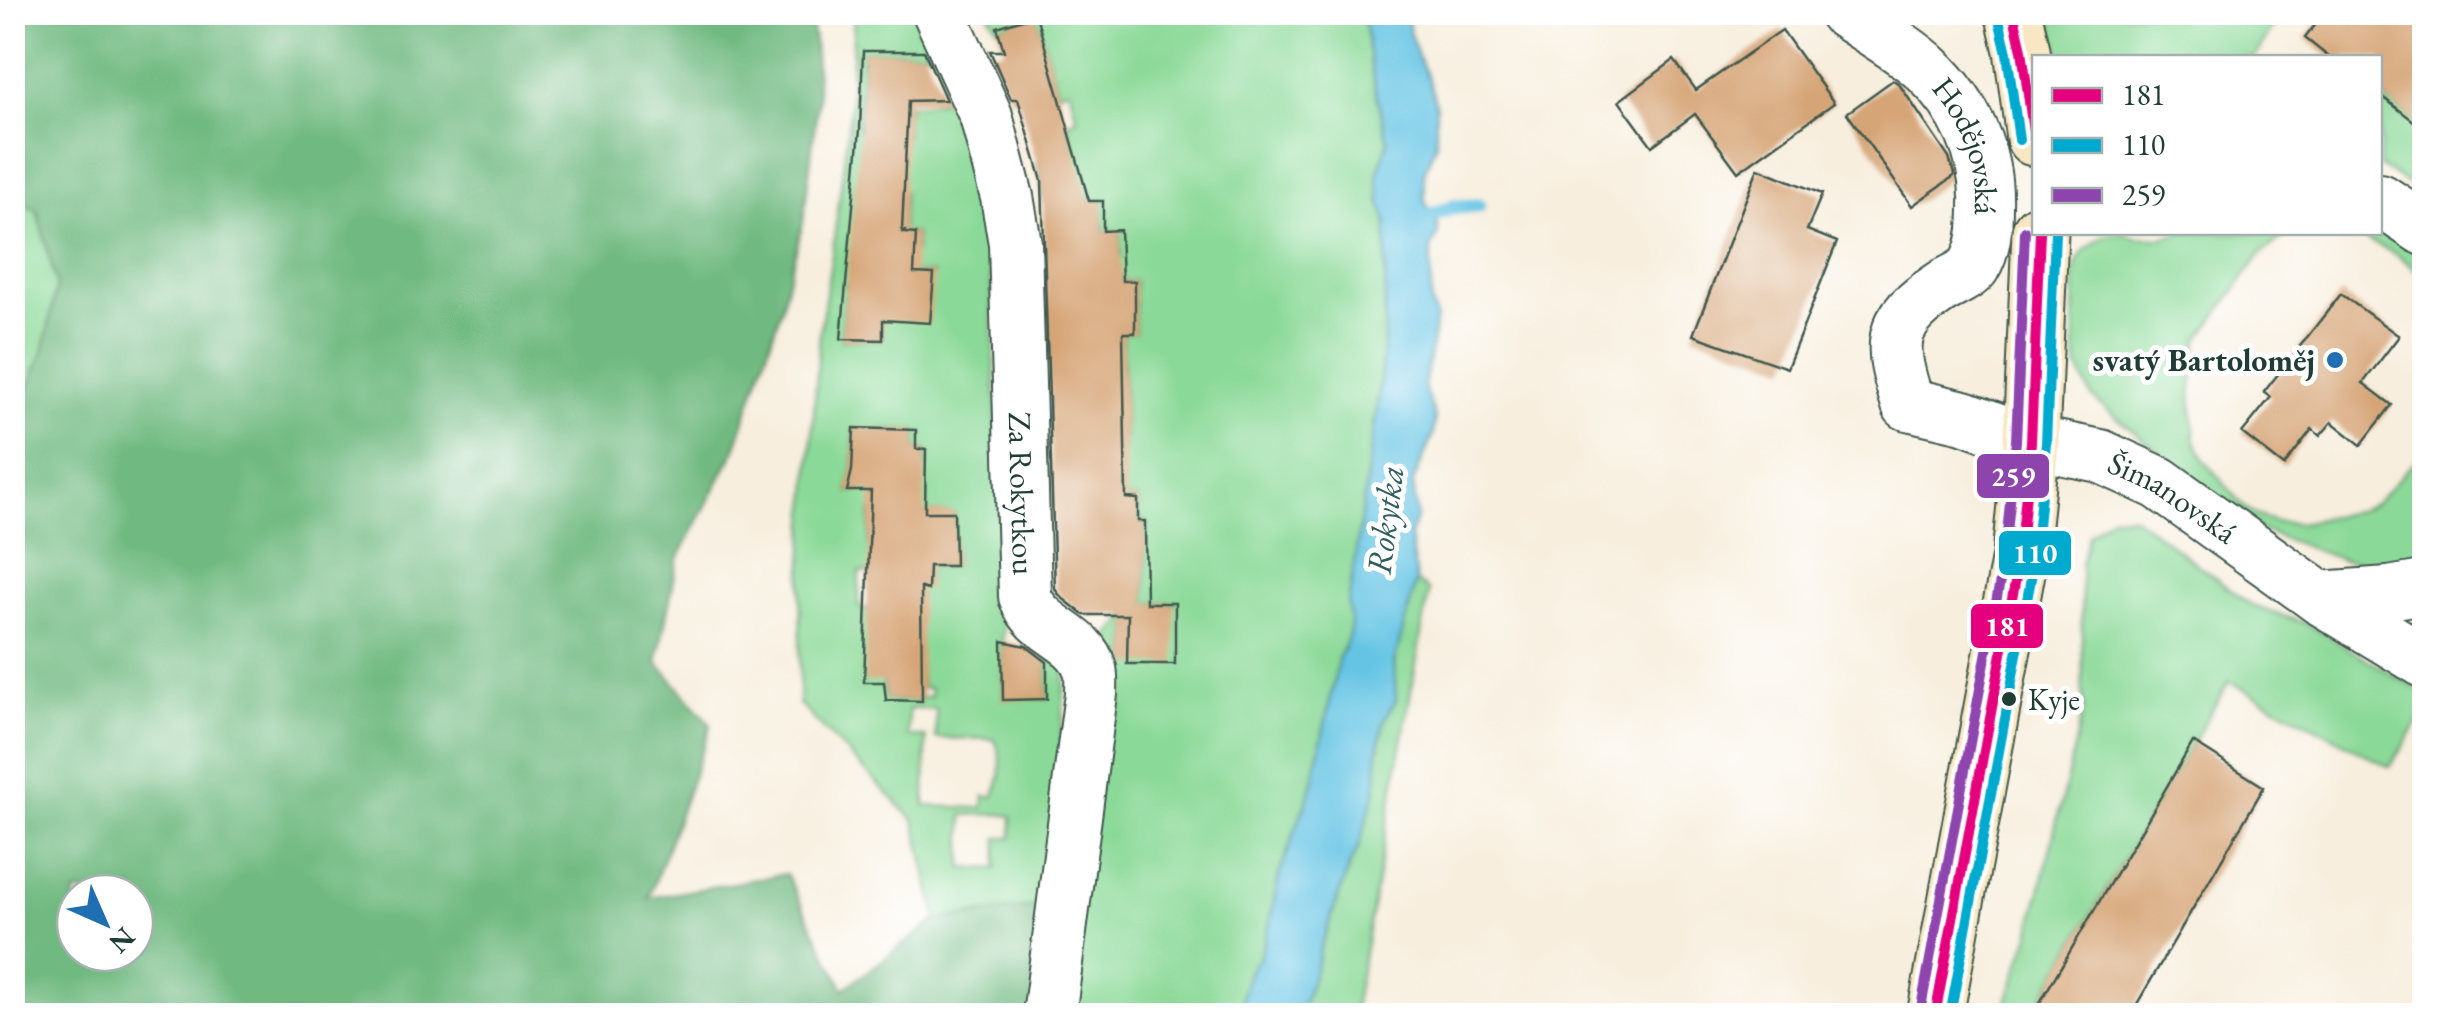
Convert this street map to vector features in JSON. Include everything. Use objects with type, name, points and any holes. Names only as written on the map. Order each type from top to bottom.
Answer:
[{"type":"street","name":"Za Rokytkou","points":[[939,12],[986,116],[1016,243],[1025,596],[1038,620],[1068,638],[1090,668],[1091,694],[1049,1016]]},
{"type":"street","name":"Hodějovská","points":[[1845,12],[1926,67],[1954,100],[1982,154],[1987,190],[1986,234],[1973,268],[1920,301],[1909,312],[1895,344],[1895,364],[1908,404],[1964,417],[2031,442]]},
{"type":"street","points":[[2013,12],[2032,123]]},
{"type":"street","points":[[2382,201],[2424,228]]},
{"type":"street","points":[[1935,1016],[2020,556],[2031,442],[2040,235]]},
{"type":"street","name":"Šimanovská","points":[[2031,442],[2100,456],[2158,483],[2309,591],[2424,661]]},
{"type":"street","points":[[2309,591],[2389,593],[2424,587]]},
{"type":"green space","points":[[2265,12],[2276,23],[2256,55],[2060,55],[2049,13]]},
{"type":"green space","points":[[12,13],[809,13],[818,99],[803,223],[778,319],[735,450],[678,559],[657,662],[711,725],[649,898],[786,874],[844,989],[937,919],[1051,905],[1040,1015],[13,1015],[13,425],[44,349],[57,285],[37,210],[13,200]]},
{"type":"green space","points":[[854,13],[919,13],[939,51],[863,51],[858,129],[874,130],[905,143],[908,106],[953,100],[989,238],[1005,615],[1003,699],[1047,699],[1047,651],[1066,659],[1051,905],[937,919],[915,821],[799,704],[801,588],[820,331],[850,115]],"holes":[[[855,189],[904,192],[902,231],[916,234],[915,252],[903,252]],[[901,272],[933,274],[883,320],[882,340],[841,339],[846,283]],[[854,429],[916,430],[916,449],[926,449],[926,466],[861,491],[848,491]],[[870,511],[954,513],[954,566],[911,566],[869,547]],[[859,572],[928,574],[914,586],[922,688],[930,688],[931,697],[922,697],[921,701],[886,700],[872,609],[859,608]],[[909,709],[936,709],[936,738],[994,739],[1001,760],[999,782],[993,797],[984,796],[983,808],[925,806],[926,737],[908,737]],[[963,815],[1012,816],[1012,838],[998,838],[997,869],[963,868]]]},
{"type":"green space","points":[[988,13],[1363,13],[1388,142],[1377,175],[1387,222],[1384,342],[1348,606],[1350,632],[1339,657],[1312,786],[1280,872],[1260,957],[1249,972],[1243,994],[1241,1015],[1065,1015],[1110,635],[1128,615],[1127,664],[1175,603],[1146,603],[1145,522],[1138,519],[1138,499],[1120,498],[1125,436],[1123,333],[1135,332],[1135,281],[1122,281],[1103,257],[1121,257],[1120,231],[1103,231],[1102,201],[1043,202],[1037,163],[1075,151],[1067,123],[1077,119],[1069,89],[1058,92],[1036,16],[997,27]]},
{"type":"green space","points":[[2382,97],[2417,123],[2424,113],[2424,194],[2382,167]]},
{"type":"green space","points":[[13,200],[37,210],[57,285],[44,349],[13,425]]},
{"type":"green space","points":[[2382,226],[2424,254],[2424,277],[2397,255],[2358,235],[2382,235]]},
{"type":"green space","points":[[2288,235],[2260,255],[2199,340],[2191,394],[2195,440],[2204,460],[2255,515],[2276,522],[2300,523],[2375,504],[2424,451],[2424,561],[2371,564],[2342,560],[2263,531],[2222,504],[2092,397],[2078,368],[2075,350],[2074,274],[2078,260],[2104,236]]},
{"type":"green space","points":[[2111,516],[2133,516],[2252,606],[2305,623],[2424,693],[2424,713],[2390,767],[2229,681],[2032,1015],[2002,1016],[2030,934],[2083,711],[2081,563],[2088,534]]},
{"type":"green space","points":[[1416,581],[1429,591],[1353,1015],[1299,1016],[1359,846],[1378,774],[1384,720],[1395,700],[1394,663]]},
{"type":"water","name":"Rokytka","points":[[1363,13],[1409,13],[1409,31],[1436,106],[1436,143],[1424,173],[1425,201],[1438,224],[1438,235],[1431,248],[1431,304],[1436,317],[1424,387],[1435,417],[1433,435],[1413,482],[1417,516],[1410,536],[1416,581],[1394,663],[1396,700],[1384,720],[1375,793],[1299,1015],[1241,1015],[1249,972],[1260,957],[1269,926],[1280,872],[1312,786],[1339,657],[1350,632],[1348,606],[1384,342],[1387,222],[1377,175],[1388,142]]},
{"type":"building","points":[[2325,12],[2424,12],[2424,129],[2382,97],[2382,55],[2326,55],[2305,38]]},
{"type":"building","points":[[1036,15],[1089,201],[1103,201],[1103,231],[1120,230],[1122,281],[1135,281],[1135,333],[1123,333],[1126,498],[1138,499],[1138,521],[1145,521],[1146,603],[1175,603],[1175,664],[1127,664],[1128,615],[1084,615],[1055,589],[1042,181],[1018,99],[1011,99],[990,51],[1004,51],[997,27]]},
{"type":"building","points":[[1782,30],[1834,103],[1738,172],[1695,114],[1652,146],[1619,101],[1674,60],[1696,90]]},
{"type":"building","points":[[863,51],[924,51],[946,100],[908,101],[902,231],[916,234],[914,273],[934,274],[930,323],[883,320],[883,340],[841,339]]},
{"type":"building","points":[[1893,80],[1949,158],[1954,174],[1912,206],[1847,113]]},
{"type":"building","points":[[1758,168],[1822,194],[1807,230],[1837,242],[1787,368],[1693,335]]},
{"type":"building","name":"svatý Bartoloměj","points":[[2341,294],[2399,336],[2363,383],[2392,405],[2361,445],[2332,422],[2320,436],[2312,429],[2284,466],[2242,433],[2271,397],[2264,392]]},
{"type":"building","points":[[854,428],[916,430],[916,449],[926,449],[925,512],[954,512],[955,566],[929,566],[928,590],[921,588],[922,701],[886,700],[884,682],[864,682],[871,491],[847,491]]},
{"type":"building","points":[[1002,641],[1026,646],[1047,662],[1047,699],[1003,700]]},
{"type":"building","points":[[2193,742],[2264,787],[2130,1016],[2032,1016]]},
{"type":"waterway","points":[[1415,221],[1453,207],[1478,206]]},
{"type":"transit line","name":"181","points":[[2013,12],[2032,123]]},
{"type":"transit line","name":"110","points":[[1998,15],[2019,140]]},
{"type":"transit line","name":"259","points":[[1920,1013],[2005,554],[2016,441],[2025,231]]},
{"type":"transit line","name":"181","points":[[1935,1016],[2020,556],[2031,442],[2040,235]]},
{"type":"transit line","name":"110","points":[[1950,1016],[2035,557],[2046,443],[2055,235]]},
{"type":"place","name":"svatý Bartoloměj","points":[[2335,360]]},
{"type":"place","name":"Kyje","points":[[2009,699]]}]
